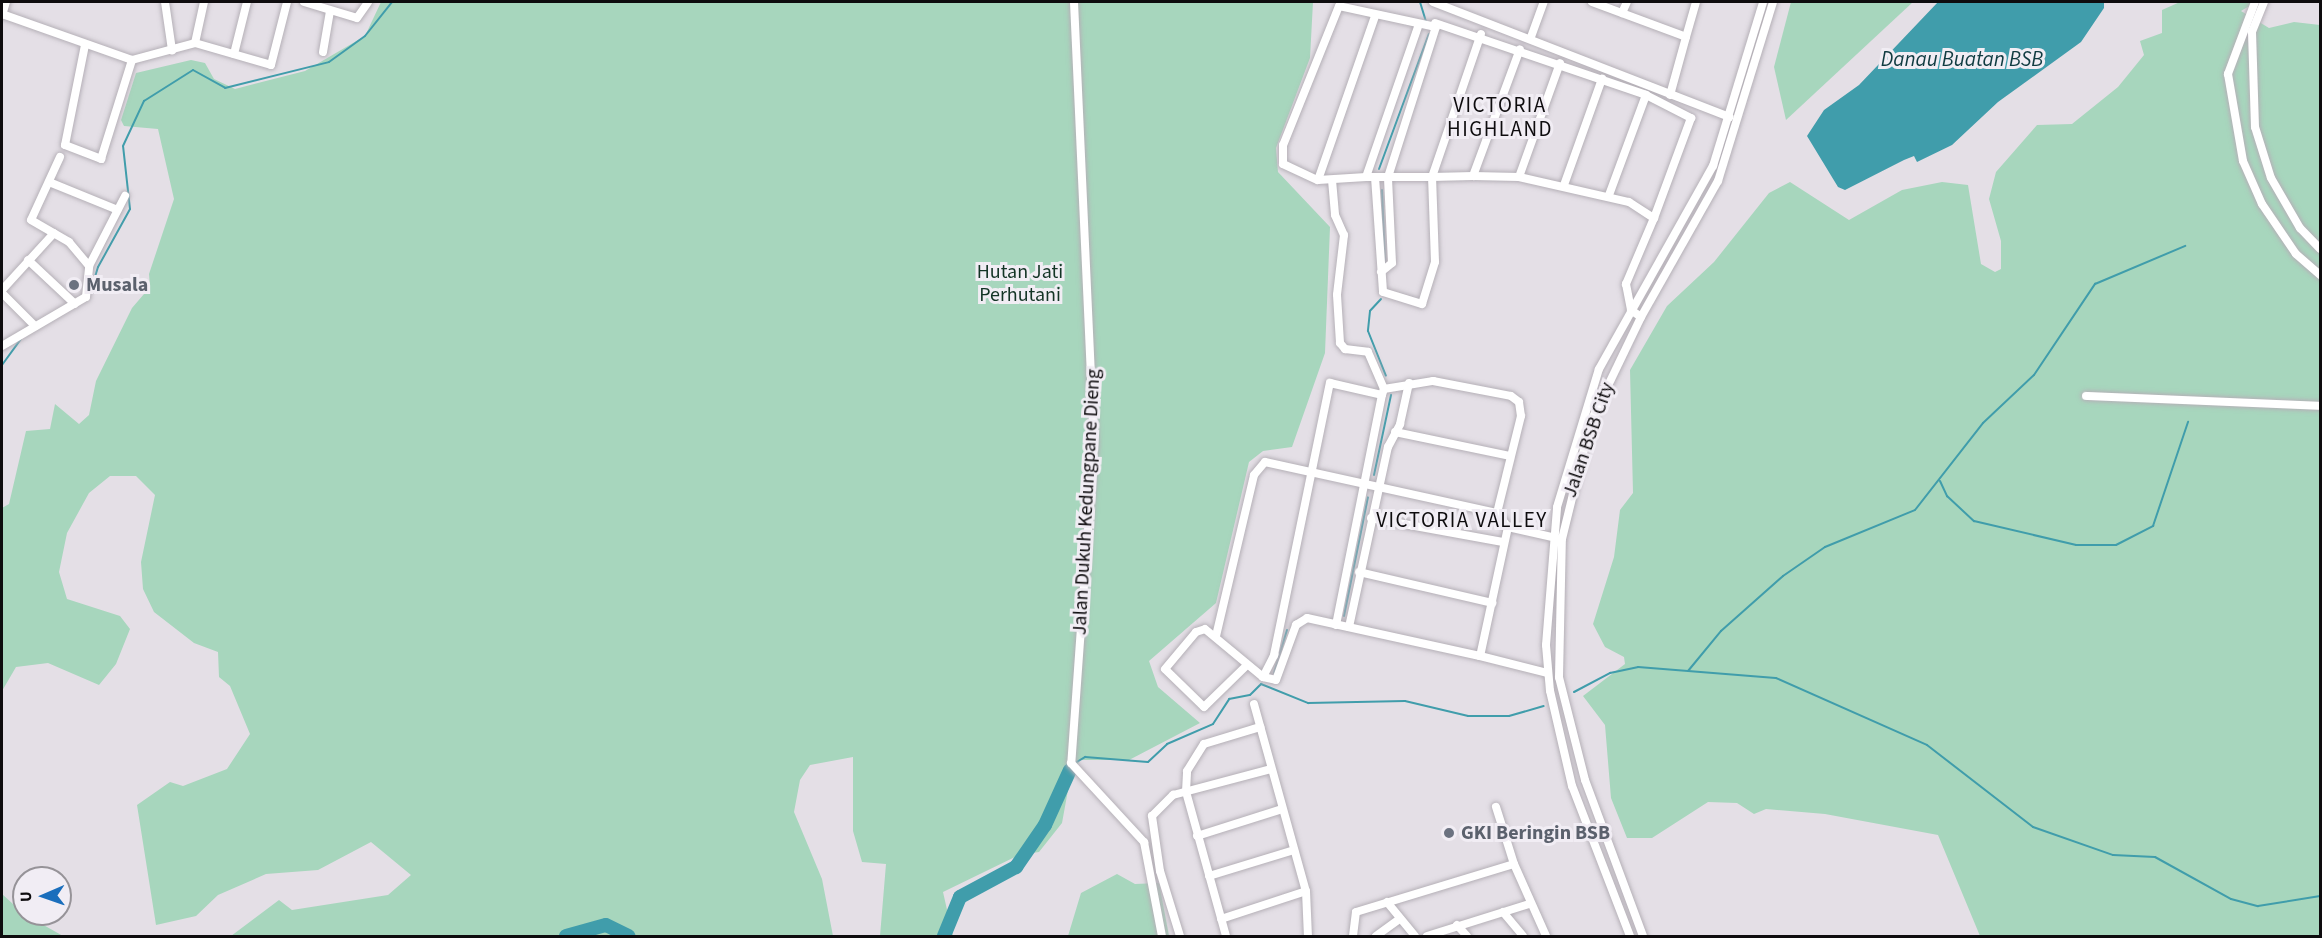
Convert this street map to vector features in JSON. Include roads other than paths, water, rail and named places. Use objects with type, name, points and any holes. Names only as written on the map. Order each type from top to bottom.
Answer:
[{"type":"street","points":[[6,2],[2,14],[132,60],[195,43],[271,65],[287,2]]},
{"type":"street","points":[[165,2],[172,50]]},
{"type":"street","points":[[195,43],[204,2]]},
{"type":"street","points":[[234,54],[247,2]]},
{"type":"street","points":[[304,2],[357,18],[368,2]]},
{"type":"street","name":"Jalan Dukuh Kedungpane Dieng","points":[[1074,2],[1095,375],[1072,767],[1079,777],[1144,842],[1162,936]]},
{"type":"street","points":[[1433,2],[1531,37],[1670,95],[1730,117]]},
{"type":"street","points":[[1531,37],[1544,2]]},
{"type":"street","points":[[1592,2],[1686,37]]},
{"type":"street","points":[[1622,13],[1627,2]]},
{"type":"street","points":[[1670,95],[1696,2]]},
{"type":"street","name":"Jalan BSB City","points":[[1630,936],[1572,786],[1547,673],[1558,538],[1583,412],[1631,310],[1698,199],[1730,117],[1763,2]]},
{"type":"street","name":"Jalan BSB City","points":[[1643,936],[1615,872],[1570,732],[1556,650],[1558,538],[1591,421],[1641,317],[1718,181],[1773,2]]},
{"type":"street","points":[[2255,2],[2228,74],[2243,161],[2262,204],[2296,254],[2320,275]]},
{"type":"street","points":[[2264,2],[2252,32],[2255,127],[2271,178],[2300,228],[2320,249]]},
{"type":"street","points":[[1641,317],[1631,310],[1626,284],[1654,218],[1691,118],[1646,95],[1481,34],[1435,23],[1418,27],[1342,6],[1332,11],[1283,145],[1283,164],[1318,180],[1370,177],[1520,177],[1609,195],[1654,218]]},
{"type":"street","points":[[323,52],[326,7]]},
{"type":"street","points":[[1318,180],[1375,16]]},
{"type":"street","points":[[1381,272],[1392,263],[1388,177],[1435,23]]},
{"type":"street","points":[[1418,27],[1370,177],[1386,296],[1425,303],[1435,262],[1432,177],[1481,34]]},
{"type":"street","points":[[85,45],[65,145],[105,158],[132,60]]},
{"type":"street","points":[[1473,176],[1520,49]]},
{"type":"street","points":[[1520,177],[1560,63]]},
{"type":"street","points":[[1564,185],[1602,79]]},
{"type":"street","points":[[1609,195],[1646,95]]},
{"type":"street","points":[[60,157],[31,217],[54,233],[89,266]]},
{"type":"street","points":[[1332,180],[1333,208],[1344,235],[1337,295],[1340,343],[1345,349],[1368,352],[1383,392],[1362,483],[1336,625]]},
{"type":"street","points":[[49,182],[118,210]]},
{"type":"street","points":[[2,346],[75,304],[88,293],[89,266],[125,196]]},
{"type":"street","points":[[35,326],[2,292],[54,233]]},
{"type":"street","points":[[28,260],[75,304]]},
{"type":"street","points":[[1626,284],[1640,296]]},
{"type":"street","points":[[1263,677],[1274,655],[1330,382],[1383,392],[1409,383],[1433,381],[1511,396],[1521,408],[1497,513]]},
{"type":"street","points":[[1349,627],[1378,487],[1409,383]]},
{"type":"street","points":[[2086,396],[2320,406]]},
{"type":"street","points":[[1395,432],[1510,456]]},
{"type":"street","points":[[1216,636],[1257,469],[1270,462],[1497,513],[1508,527],[1558,538]]},
{"type":"street","points":[[1371,518],[1503,542]]},
{"type":"street","points":[[1480,656],[1508,527]]},
{"type":"street","points":[[1359,572],[1492,603]]},
{"type":"street","points":[[1246,665],[1206,707],[1168,677],[1167,665],[1196,632],[1205,629],[1263,677],[1279,677],[1301,619],[1349,627],[1547,673]]},
{"type":"street","points":[[1254,704],[1306,891],[1308,936]]},
{"type":"street","points":[[1226,936],[1186,792],[1187,771],[1198,749],[1260,727]]},
{"type":"street","points":[[1180,936],[1150,826],[1166,798],[1271,769]]},
{"type":"street","points":[[1496,807],[1529,904],[1546,936]]},
{"type":"street","points":[[1197,836],[1282,809]]},
{"type":"street","points":[[1209,876],[1294,850]]},
{"type":"street","points":[[1353,936],[1356,912],[1514,864]]},
{"type":"street","points":[[1221,919],[1306,891]]},
{"type":"street","points":[[1387,902],[1415,936]]},
{"type":"street","points":[[1427,936],[1529,904]]},
{"type":"street","points":[[1503,912],[1522,936]]},
{"type":"street","points":[[1376,936],[1399,919]]},
{"type":"street","points":[[1457,925],[1467,936]]},
{"type":"water","name":"Danau Buatan BSB","points":[[1938,2],[2104,2],[2104,8],[2081,42],[1998,102],[1952,145],[1917,162],[1914,156],[1904,160],[1845,190],[1838,187],[1807,136],[1824,110],[1859,85]]},
{"type":"waterway","points":[[90,293],[98,267],[130,209],[123,146],[144,101],[193,70],[225,88],[329,62],[365,36],[392,2]]},
{"type":"waterway","points":[[1420,2],[1426,22]]},
{"type":"waterway","points":[[1379,169],[1429,34]]},
{"type":"waterway","points":[[1382,190],[1385,262]]},
{"type":"waterway","points":[[1688,671],[1721,631],[1783,576],[1825,547],[1915,510],[1983,423],[2034,375],[2095,284],[2185,246]]},
{"type":"waterway","points":[[1381,299],[1370,311],[1368,331],[1386,376]]},
{"type":"waterway","points":[[2,365],[21,339]]},
{"type":"waterway","points":[[1374,475],[1391,395]]},
{"type":"waterway","points":[[1940,481],[1947,496],[1974,521],[2076,545],[2116,545],[2153,526],[2188,422]]},
{"type":"waterway","points":[[1344,616],[1368,497]]},
{"type":"waterway","points":[[1274,673],[1287,630]]},
{"type":"waterway","points":[[1574,692],[1610,673],[1638,667],[1776,678],[1927,745],[2033,827],[2113,855],[2155,857],[2231,899],[2258,906],[2320,896]]},
{"type":"waterway","points":[[1075,763],[1085,757],[1148,762],[1167,744],[1213,724],[1229,699],[1250,695],[1261,684],[1308,703],[1405,701],[1468,716],[1509,716],[1544,706]]},
{"type":"waterway","points":[[944,936],[960,897],[1016,867],[1045,825],[1070,770]]},
{"type":"waterway","points":[[566,936],[606,925],[629,936]]},
{"type":"place","name":"Musala","points":[[74,285]]},
{"type":"place","name":"GKI Beringin BSB","points":[[1449,833]]},
{"type":"district","name":"VICTORIA HIGHLAND","points":[[1500,117]]},
{"type":"district","name":"VICTORIA VALLEY","points":[[1462,520]]},
{"type":"park label","name":"Hutan Jati Perhutani","points":[[1020,284]]}]
